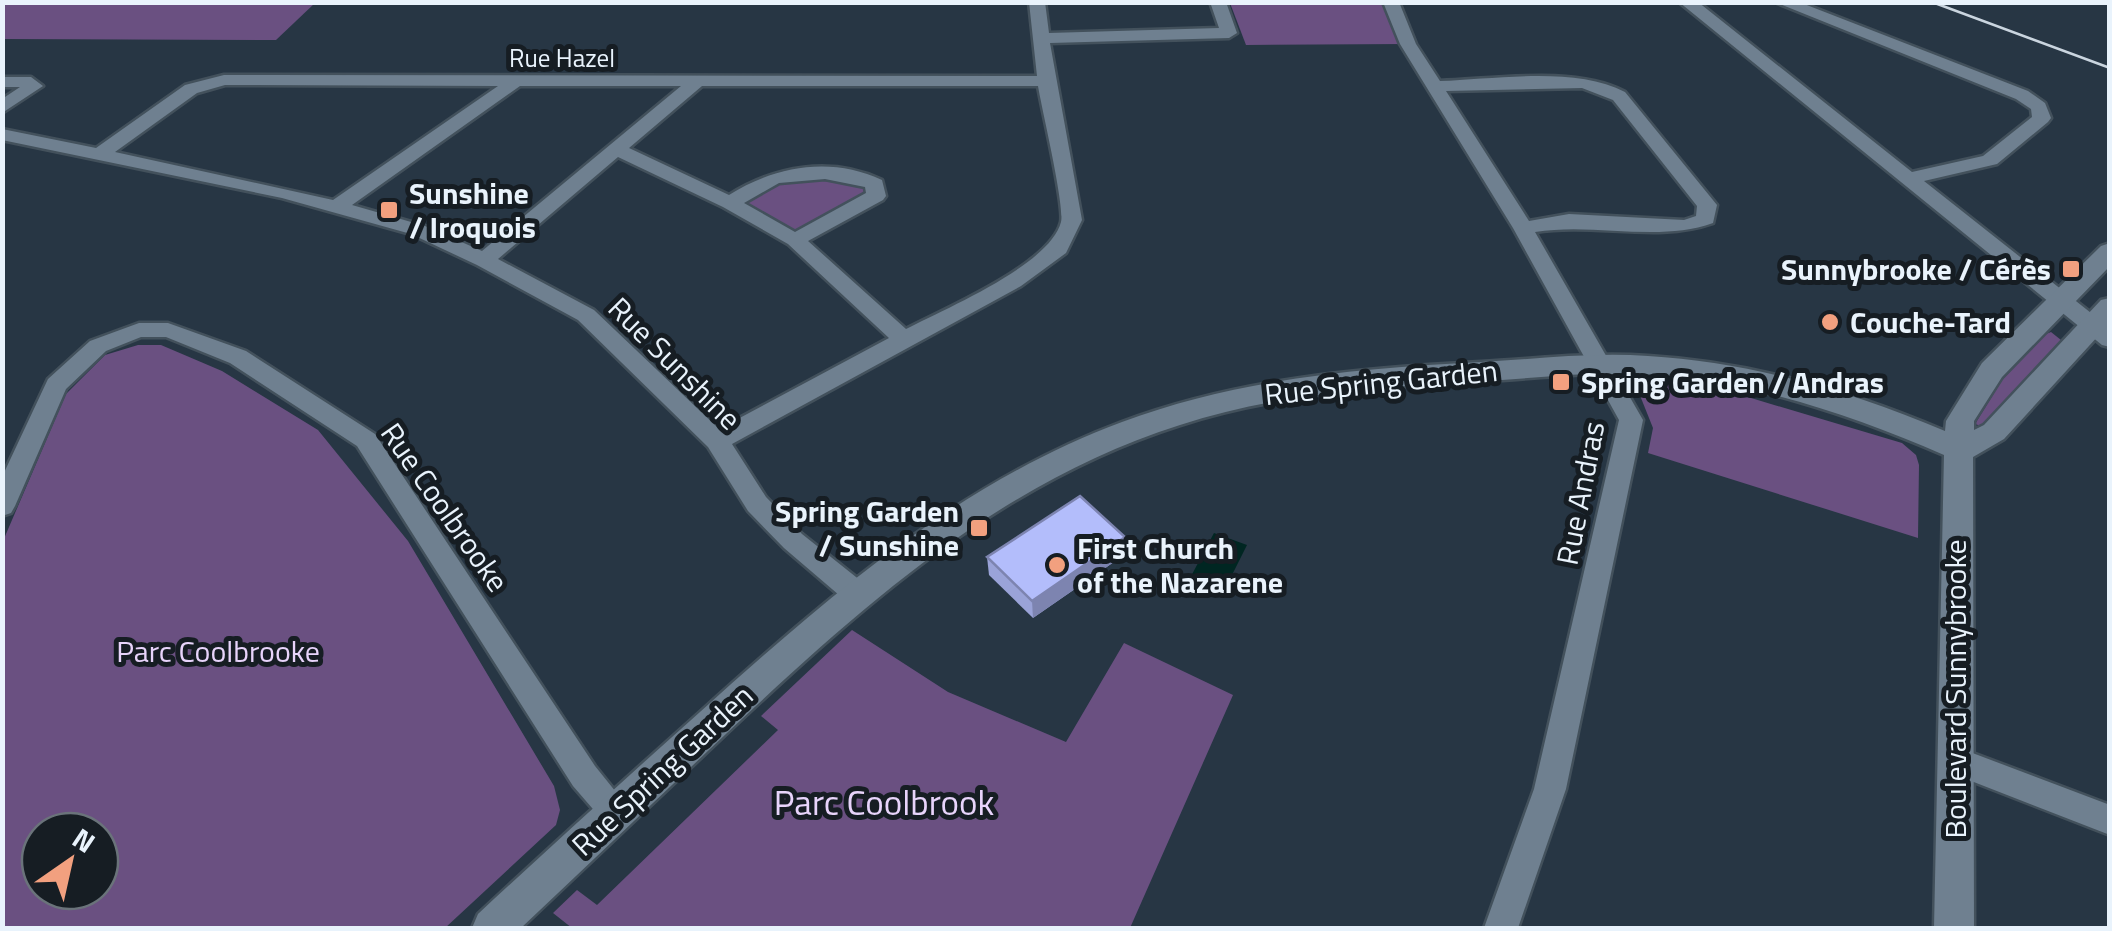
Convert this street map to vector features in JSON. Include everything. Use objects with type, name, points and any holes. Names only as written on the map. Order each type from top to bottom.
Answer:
[{"type":"street","points":[[717,441],[1013,281],[1059,248],[1072,220],[1046,81],[1037,2]]},
{"type":"street","points":[[1042,38],[1229,33],[1218,2]]},
{"type":"street","name":"Rue Andras","points":[[1391,2],[1408,44],[1522,228],[1629,412],[1630,438],[1550,789],[1501,928]]},
{"type":"street","points":[[1687,2],[2061,302],[2103,324],[1994,432],[1961,450]]},
{"type":"street","points":[[1783,2],[2022,95],[2039,107],[2042,118],[1990,160],[1908,180]]},
{"type":"street","name":"Rue Hazel","points":[[100,154],[208,82],[1046,81]]},
{"type":"street","points":[[2,82],[31,82],[34,86],[2,108]]},
{"type":"street","points":[[335,208],[514,83]]},
{"type":"street","points":[[1434,86],[1582,83],[1602,87],[1620,96],[1707,206],[1706,219],[1686,226],[1569,220],[1522,228]]},
{"type":"street","points":[[484,260],[695,84]]},
{"type":"street","name":"Rue Sunshine","points":[[2,134],[286,194],[418,230],[484,260],[586,315],[717,441],[758,504],[801,548],[856,593]]},
{"type":"street","points":[[617,148],[730,203],[795,240],[904,340]]},
{"type":"street","points":[[730,203],[769,180],[788,174],[864,177],[875,184],[876,196],[864,205],[795,240]]},
{"type":"street","name":"Boulevard Sunnybrooke","points":[[1954,928],[1955,544],[1960,422],[1992,370],[2110,251]]},
{"type":"street","name":"Rue Coolbrooke","points":[[2,506],[56,385],[98,346],[139,330],[168,330],[238,357],[366,440],[584,776],[616,812]]},
{"type":"street","name":"Rue Spring Garden","points":[[492,928],[887,567],[981,502],[1097,443],[1158,421],[1264,392],[1334,382],[1601,365],[1667,366],[1746,380],[1912,429],[1961,450]]},
{"type":"street","points":[[1954,760],[2110,820]]},
{"type":"green space","points":[[3,2],[315,3],[276,40],[3,39]]},
{"type":"green space","points":[[1230,3],[1391,3],[1408,44],[1246,45]]},
{"type":"green space","points":[[790,180],[854,182],[865,190],[862,197],[797,233],[743,201]]},
{"type":"green space","points":[[2051,332],[2061,340],[1981,426],[1975,424],[2002,380]]},
{"type":"green space","name":"Parc Coolbrooke","points":[[138,345],[161,345],[222,371],[318,430],[408,541],[554,786],[560,810],[556,825],[445,928],[3,928],[3,541],[66,394],[105,355]]},
{"type":"green space","points":[[1653,382],[1751,398],[1902,443],[1916,455],[1919,465],[1918,538],[1648,453],[1653,428],[1639,393]]},
{"type":"green space","name":"Parc Coolbrook","points":[[852,630],[948,692],[1066,742],[1124,643],[1233,695],[1130,928],[572,928],[553,913],[577,890],[597,905],[778,730],[761,716]]},
{"type":"shaded area","points":[[1214,533],[1247,545],[1223,593],[1189,580]]},
{"type":"building","name":"First Church of the Nazarene","points":[[1080,496],[1125,537],[1032,601],[987,557]]},
{"type":"tram line","points":[[1932,2],[2110,68]]},
{"type":"place","name":"Sunshine / Iroquois","points":[[389,210]]},
{"type":"place","name":"Sunnybrooke / Cérès","points":[[2071,269]]},
{"type":"place","name":"Couche-Tard","points":[[1830,322]]},
{"type":"place","name":"Spring Garden / Andras","points":[[1561,382]]},
{"type":"place","name":"Spring Garden / Sunshine","points":[[979,528]]},
{"type":"place","name":"First Church of the Nazarene","points":[[1057,565]]}]
